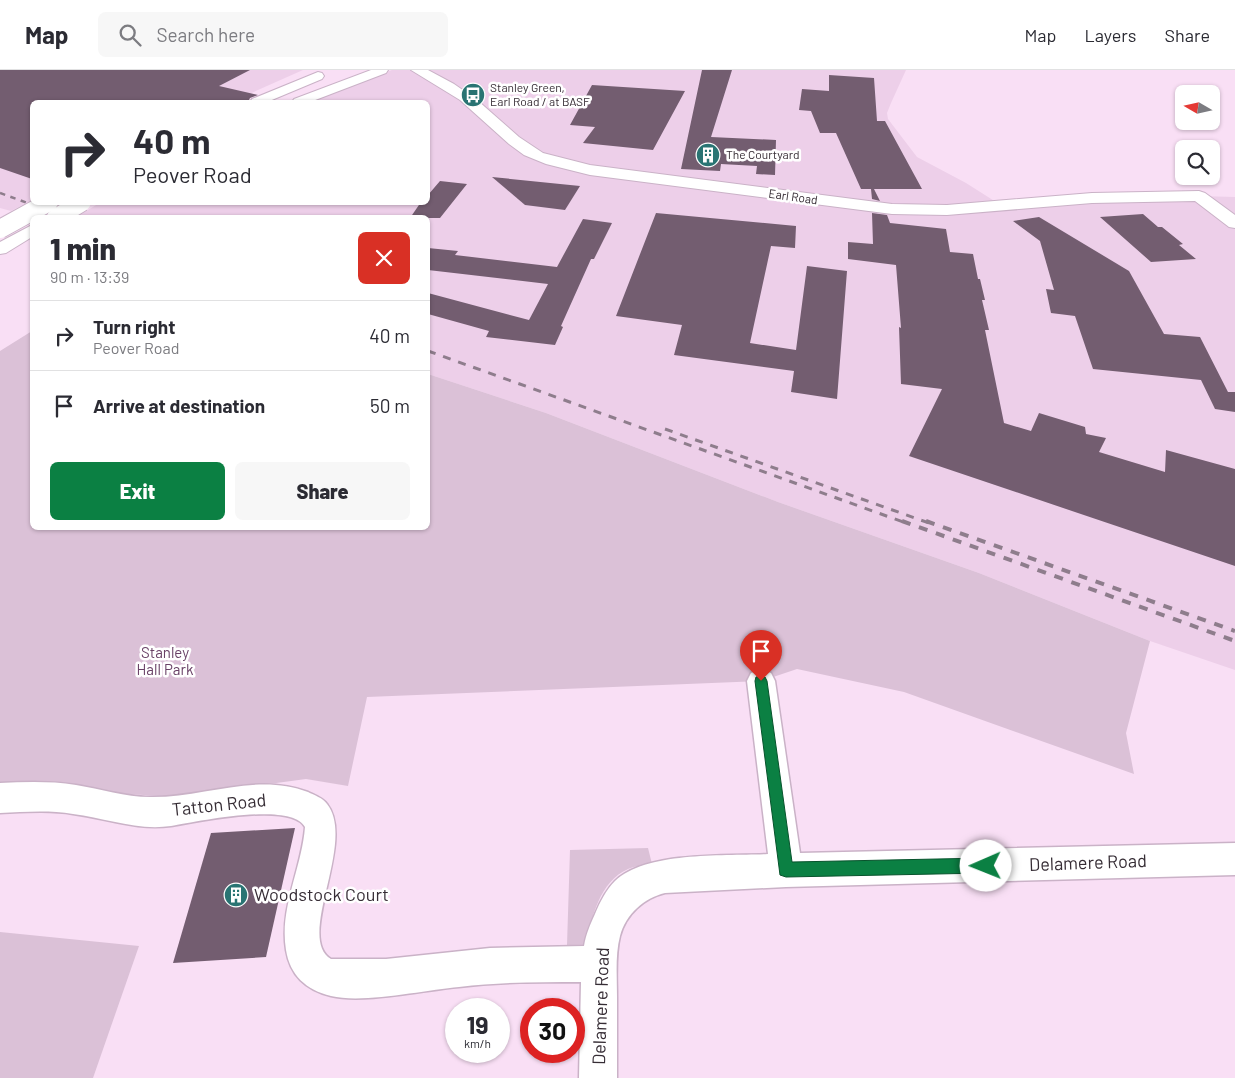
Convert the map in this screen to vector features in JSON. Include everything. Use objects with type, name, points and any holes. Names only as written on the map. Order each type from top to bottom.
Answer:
[{"type":"main road","points":[[247,100],[314,70]]},
{"type":"main road","points":[[286,100],[356,70]]},
{"type":"main road","points":[[304,100],[382,70]]},
{"type":"main road","name":"Earl Road","points":[[417,70],[443,82],[459,93],[479,109],[501,132],[537,156],[559,164],[590,170],[836,203],[899,209],[947,210],[1092,198],[1200,196],[1235,223]]},
{"type":"main road","points":[[262,100],[328,72]]},
{"type":"main road","points":[[34,215],[45,205]]},
{"type":"main road","points":[[61,215],[77,205]]},
{"type":"main road","points":[[3,241],[30,218]]},
{"type":"main road","points":[[3,241],[30,231]]},
{"type":"street","points":[[761,681],[786,870]]},
{"type":"street","name":"Tatton Road","points":[[0,798],[48,797],[129,810],[159,812],[257,799],[279,799],[302,804],[316,815],[321,832],[302,926],[303,949],[313,968],[330,978],[359,979],[477,967],[599,964]]},
{"type":"street","name":"Delamere Road","points":[[598,1078],[599,964],[603,935],[613,912],[627,893],[643,882],[665,876],[786,870],[1235,859]]},
{"type":"shaded area","points":[[0,70],[303,70],[236,100],[30,100],[30,201],[11,211],[0,208]]},
{"type":"shaded area","points":[[392,70],[906,70],[887,113],[888,119],[917,157],[966,183],[1007,209],[1027,203],[1199,196],[1235,197],[1235,670],[1150,641],[979,573],[778,502],[546,413],[430,375],[430,215],[80,215],[96,205],[430,205],[430,100],[311,100]]},
{"type":"green space","name":"Stanley Hall Park","points":[[30,332],[30,530],[430,530],[430,375],[546,413],[778,502],[979,573],[1150,641],[1126,733],[1134,774],[904,692],[797,669],[761,681],[367,697],[348,786],[306,779],[172,797],[0,785],[0,351]]},
{"type":"green space","points":[[648,848],[652,864],[628,869],[610,882],[604,891],[594,912],[586,945],[567,945],[570,850]]},
{"type":"green space","points":[[0,932],[139,946],[93,1078],[0,1078]]},
{"type":"building","points":[[0,70],[250,70],[219,86],[258,95],[249,100],[30,100],[30,178],[0,168]]},
{"type":"building","points":[[702,70],[732,70],[711,137],[776,140],[775,175],[756,174],[757,166],[721,164],[720,171],[681,169]]},
{"type":"building","points":[[829,75],[874,78],[877,121],[885,121],[922,189],[874,189],[880,201],[872,199],[871,189],[861,189],[836,133],[820,133],[811,111],[799,110],[802,89],[829,91]]},
{"type":"building","points":[[592,85],[685,91],[653,150],[583,143],[595,127],[570,125]]},
{"type":"building","points":[[492,177],[580,186],[565,210],[525,205]]},
{"type":"building","points":[[440,181],[467,184],[440,218],[430,218],[430,215],[412,215],[419,205],[430,205],[430,193]]},
{"type":"building","points":[[656,213],[796,226],[795,248],[771,246],[750,343],[796,350],[807,266],[847,271],[837,399],[791,392],[794,371],[674,355],[682,325],[616,316]]},
{"type":"building","points":[[872,213],[887,215],[890,223],[946,229],[950,252],[973,254],[985,300],[982,300],[989,330],[985,330],[1004,423],[1031,431],[1039,413],[1085,427],[1086,434],[1106,438],[1099,452],[1165,472],[1166,450],[1235,469],[1235,566],[909,456],[942,389],[901,384],[899,327],[901,328],[896,265],[848,259],[848,242],[873,244]]},
{"type":"building","points":[[1143,214],[1183,244],[1179,245],[1196,259],[1151,262],[1100,217]]},
{"type":"building","points":[[1039,217],[1129,271],[1164,334],[1200,337],[1228,392],[1235,392],[1235,412],[1215,409],[1201,380],[1093,369],[1075,316],[1051,313],[1046,289],[1054,290],[1040,241],[1013,221]]},
{"type":"building","points":[[583,219],[612,223],[594,259],[591,259],[561,326],[563,327],[555,345],[486,337],[489,331],[430,315],[430,294],[529,320],[548,284],[430,270],[430,248],[458,251],[455,255],[557,267]]},
{"type":"building","name":"Woodstock Court","points":[[295,828],[266,957],[173,963],[211,833]]},
{"type":"railway","points":[[0,193],[30,204]]},
{"type":"railway","points":[[33,205],[61,215]]},
{"type":"railway","points":[[430,352],[906,523]]},
{"type":"railway","points":[[665,429],[929,523]]},
{"type":"railway","points":[[902,521],[1235,641]]},
{"type":"railway","points":[[926,521],[1235,631]]},
{"type":"place","name":"Stanley Green, Earl Road / at BASF","points":[[473,95]]},
{"type":"place","name":"The Courtyard","points":[[708,155]]},
{"type":"place","name":"Woodstock Court","points":[[236,895]]},
{"type":"route","points":[[761,681],[786,870],[986,866]]}]
